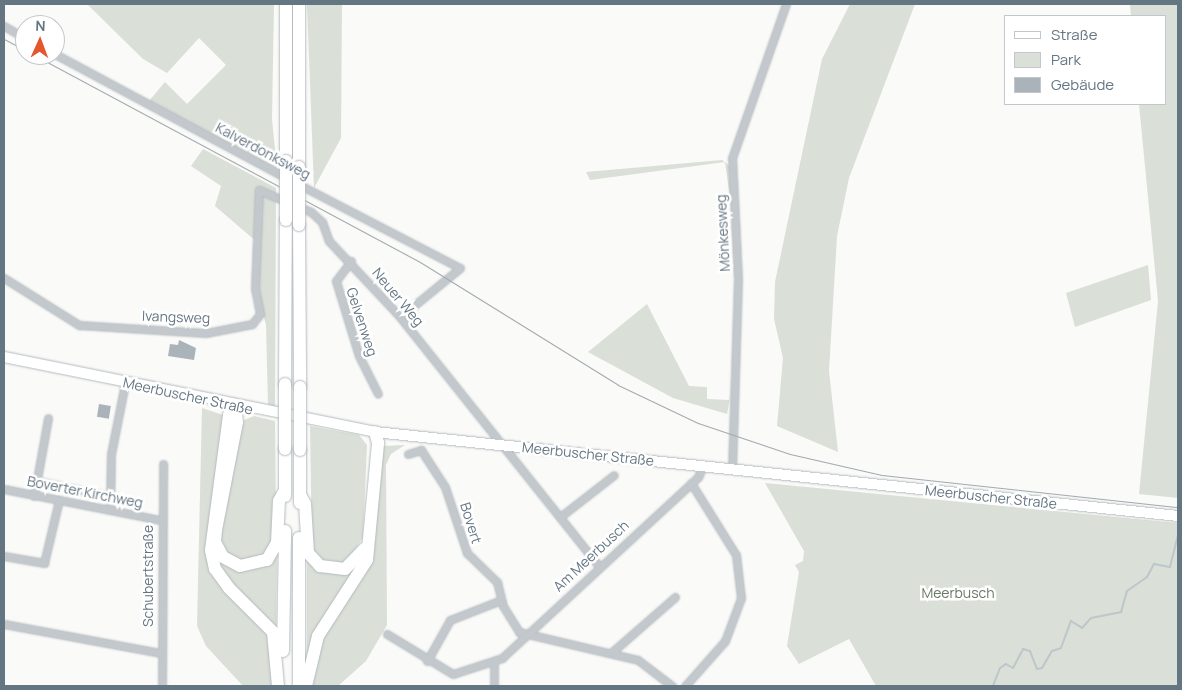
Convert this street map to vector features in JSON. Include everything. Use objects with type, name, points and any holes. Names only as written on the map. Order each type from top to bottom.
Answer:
[{"type":"highway","points":[[283,686],[286,4]]},
{"type":"highway","points":[[299,686],[300,4]]},
{"type":"highway","points":[[235,406],[237,422],[215,542],[223,557],[240,566],[267,560],[277,544],[279,501],[285,490]]},
{"type":"highway","points":[[235,406],[229,415],[211,550],[215,569],[229,588],[273,632],[278,686]]},
{"type":"highway","points":[[300,495],[305,504],[308,553],[314,561],[335,570],[353,565],[368,537],[370,442],[375,432]]},
{"type":"highway","points":[[306,686],[318,636],[367,560],[378,442],[375,432]]},
{"type":"main road","name":"Meerbuscher Straße","points":[[4,357],[235,406],[375,432],[1178,516]]},
{"type":"street","name":"Mönkesweg","points":[[732,470],[738,279],[732,158],[786,4]]},
{"type":"street","points":[[4,26],[15,32]]},
{"type":"street","name":"Kalverdonksweg","points":[[65,59],[460,268],[400,317]]},
{"type":"street","name":"Neuer Weg","points":[[259,190],[318,217],[326,238],[352,261],[400,317],[598,565]]},
{"type":"street","name":"Ivangsweg","points":[[4,278],[79,326],[206,334],[252,324],[260,314],[255,289],[259,190]]},
{"type":"street","name":"Gelvenweg","points":[[352,261],[336,281],[359,356],[378,394]]},
{"type":"street","points":[[110,510],[111,454],[125,383]]},
{"type":"street","points":[[34,496],[48,418]]},
{"type":"street","name":"Bovert","points":[[408,454],[421,450],[445,487],[467,552],[492,575],[501,600],[519,632],[527,634]]},
{"type":"street","name":"Schubertstraße","points":[[162,683],[161,520],[163,464]]},
{"type":"street","name":"Am Meerbusch","points":[[387,634],[427,661],[457,674],[494,661],[527,634],[598,565],[691,482],[703,466]]},
{"type":"street","points":[[560,517],[614,475]]},
{"type":"street","points":[[37,481],[110,496]]},
{"type":"street","points":[[685,686],[725,641],[741,598],[736,554],[691,482]]},
{"type":"street","name":"Boverter Kirchweg","points":[[4,489],[161,520]]},
{"type":"street","points":[[4,556],[44,563],[60,500]]},
{"type":"street","points":[[611,653],[675,597]]},
{"type":"street","points":[[427,661],[450,620],[501,600]]},
{"type":"street","points":[[4,624],[161,653]]},
{"type":"street","points":[[527,634],[611,653],[652,668],[672,686]]},
{"type":"street","points":[[494,661],[494,686]]},
{"type":"street","points":[[162,683],[168,686]]},
{"type":"green space","points":[[274,4],[272,119],[277,170],[149,101],[165,82],[187,104],[226,65],[199,38],[167,73],[143,59],[88,5]]},
{"type":"green space","points":[[307,4],[342,4],[341,138],[314,188]]},
{"type":"green space","points":[[850,4],[915,4],[849,178],[837,236],[829,371],[838,452],[777,426],[783,358],[774,319],[775,282],[822,59]]},
{"type":"green space","points":[[1130,4],[1178,4],[1178,498],[1139,494],[1158,301],[1139,105],[1167,105],[1167,15],[1131,15]]},
{"type":"green space","points":[[203,149],[276,188],[275,406],[268,405],[266,325],[257,290],[258,243],[215,206],[221,186],[191,166]]},
{"type":"green space","points":[[722,160],[725,162],[590,180],[586,172]]},
{"type":"green space","points":[[725,162],[730,166],[734,226]]},
{"type":"green space","points":[[1148,265],[1151,300],[1075,327],[1066,293]]},
{"type":"green space","points":[[647,304],[689,386],[707,387],[707,399],[729,400],[732,388],[727,414],[673,398],[588,352]]},
{"type":"green space","points":[[202,408],[226,416],[205,547],[269,633],[276,686],[243,686],[206,646],[197,626]]},
{"type":"green space","points":[[254,416],[275,421],[276,516],[273,542],[265,556],[249,562],[232,559],[221,547],[219,531],[242,421]]},
{"type":"green space","points":[[310,426],[359,435],[367,445],[363,537],[346,565],[326,565],[312,552]]},
{"type":"green space","points":[[405,445],[391,454],[386,465],[387,625],[366,661],[338,686],[309,686],[315,656],[333,619],[370,563],[383,446]]},
{"type":"green space","name":"Meerbusch","points":[[765,483],[1178,523],[1178,686],[876,686],[849,639],[799,664],[787,646],[799,572],[795,565],[803,561],[804,551]]},
{"type":"green space","points":[[277,550],[276,635],[222,576],[216,551],[233,566]]},
{"type":"green space","points":[[307,556],[311,561],[357,565],[307,661]]},
{"type":"building","points":[[179,340],[196,348],[194,360],[168,356],[170,344],[178,345]]},
{"type":"building","points":[[99,404],[111,406],[109,419],[97,417]]},
{"type":"waterway","points":[[993,686],[1000,668],[1006,664],[1013,668],[1023,649],[1030,651],[1037,669],[1042,668],[1052,651],[1061,648],[1071,621],[1082,628],[1091,618],[1121,612],[1127,591],[1147,577],[1154,564],[1170,567],[1178,534]]},
{"type":"tram line","points":[[4,39],[15,45]]},
{"type":"tram line","points":[[53,65],[420,262],[618,385],[698,423],[790,454],[882,475],[1178,507]]}]
